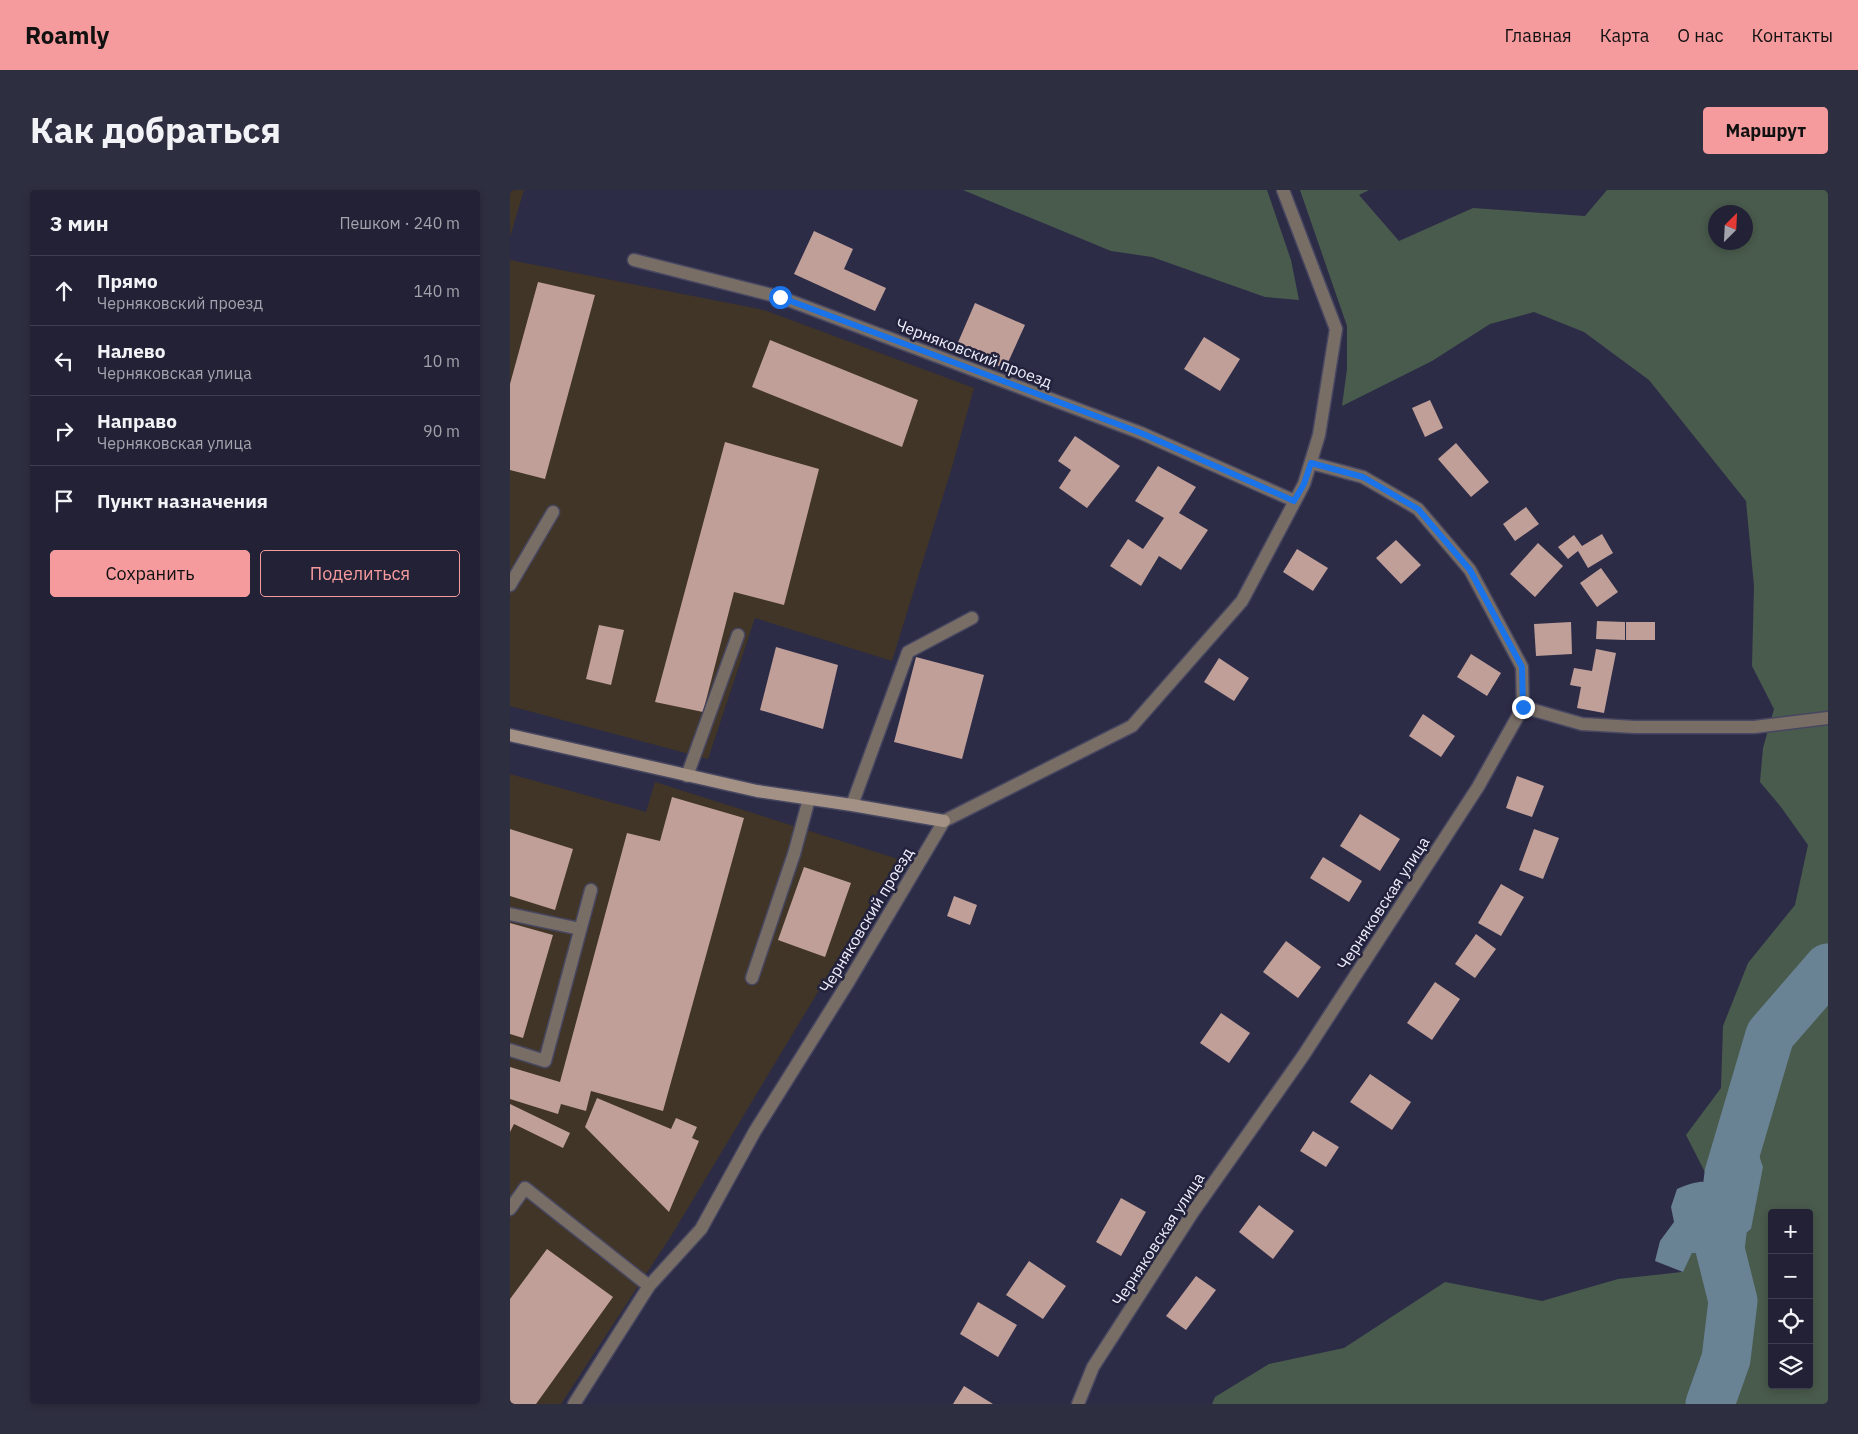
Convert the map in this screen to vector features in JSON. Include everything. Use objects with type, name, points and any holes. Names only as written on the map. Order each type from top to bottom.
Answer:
[{"type":"street","points":[[510,736],[757,791],[944,821],[1132,726],[1242,601],[1304,484],[1319,435],[1336,329],[1283,190]]},
{"type":"street","name":"Черняковский проезд","points":[[634,260],[780,297],[1141,433],[1294,501]]},
{"type":"street","points":[[1311,463],[1363,477],[1418,509],[1470,570],[1522,667],[1523,707],[1582,724],[1635,727],[1754,728],[1828,718]]},
{"type":"street","points":[[510,585],[553,512]]},
{"type":"street","points":[[852,805],[908,652],[972,618]]},
{"type":"street","points":[[687,776],[738,635]]},
{"type":"street","name":"Черняковская улица","points":[[1078,1404],[1093,1367],[1193,1212],[1308,1048],[1478,787],[1523,707]]},
{"type":"street","points":[[752,978],[794,854],[809,798]]},
{"type":"street","name":"Черняковский проезд","points":[[574,1404],[649,1286],[701,1229],[755,1131],[849,981],[944,821]]},
{"type":"street","points":[[510,1050],[545,1061],[591,890]]},
{"type":"street","points":[[510,914],[580,929]]},
{"type":"street","points":[[510,1209],[525,1188],[649,1286]]},
{"type":"shaded area","points":[[510,190],[524,190],[510,237]]},
{"type":"shaded area","points":[[510,260],[764,310],[974,388],[952,467],[892,661],[755,618],[708,759],[510,706]]},
{"type":"shaded area","points":[[510,774],[646,812],[655,782],[898,859],[671,1236],[561,1404],[510,1404]]},
{"type":"green space","points":[[963,190],[1267,190],[1291,260],[1299,300],[1265,297],[1152,257],[1111,251]]},
{"type":"green space","points":[[1300,190],[1369,190],[1359,195],[1399,241],[1473,208],[1585,216],[1607,190],[1828,190],[1828,1404],[1212,1404],[1215,1397],[1269,1364],[1344,1348],[1445,1282],[1542,1301],[1618,1279],[1682,1272],[1692,1253],[1719,1252],[1731,1246],[1751,1229],[1735,1188],[1710,1182],[1686,1135],[1721,1088],[1723,1026],[1748,963],[1795,905],[1808,845],[1781,807],[1760,782],[1763,748],[1774,709],[1752,666],[1754,586],[1746,501],[1649,380],[1584,332],[1534,312],[1490,324],[1432,361],[1342,406],[1347,369],[1347,326]]},
{"type":"water","points":[[1750,1129],[1763,1167],[1751,1229],[1730,1247],[1712,1254],[1692,1253],[1683,1272],[1655,1261],[1660,1241],[1674,1222],[1671,1207],[1677,1189],[1700,1182],[1735,1188],[1732,1165],[1734,1135]]},
{"type":"building","points":[[814,231],[853,249],[844,269],[886,288],[875,311],[794,274]]},
{"type":"building","points":[[538,282],[595,295],[545,479],[510,470],[510,384]]},
{"type":"building","points":[[975,303],[1025,325],[1005,369],[956,347]]},
{"type":"building","points":[[1204,337],[1240,359],[1220,391],[1184,369]]},
{"type":"building","points":[[770,340],[918,400],[902,447],[752,387]]},
{"type":"building","points":[[1430,400],[1443,428],[1425,437],[1412,408]]},
{"type":"building","points":[[1075,436],[1120,466],[1087,508],[1059,488],[1071,470],[1058,461]]},
{"type":"building","points":[[725,442],[819,469],[784,605],[734,592],[703,712],[655,702]]},
{"type":"building","points":[[1456,443],[1489,482],[1471,497],[1438,459]]},
{"type":"building","points":[[1158,466],[1196,487],[1179,513],[1208,530],[1181,570],[1159,556],[1141,586],[1110,566],[1128,539],[1143,549],[1164,518],[1135,501]]},
{"type":"building","points":[[1526,507],[1539,524],[1515,541],[1503,524]]},
{"type":"building","points":[[1602,534],[1613,553],[1588,568],[1578,551],[1568,559],[1558,547],[1574,535],[1582,546]]},
{"type":"building","points":[[1396,540],[1421,565],[1401,584],[1376,558]]},
{"type":"building","points":[[1538,543],[1563,566],[1535,597],[1510,574]]},
{"type":"building","points":[[1297,549],[1328,568],[1313,591],[1283,572]]},
{"type":"building","points":[[1601,568],[1618,592],[1597,607],[1580,583]]},
{"type":"building","points":[[1597,621],[1625,622],[1625,640],[1596,639]]},
{"type":"building","points":[[1571,622],[1572,654],[1536,656],[1534,624]]},
{"type":"building","points":[[1626,622],[1655,622],[1655,640],[1626,640]]},
{"type":"building","points":[[599,625],[624,630],[611,685],[586,679]]},
{"type":"building","points":[[776,647],[838,665],[823,729],[760,710]]},
{"type":"building","points":[[1596,649],[1616,653],[1604,713],[1577,708],[1581,687],[1570,685],[1574,668],[1592,671]]},
{"type":"building","points":[[1471,654],[1501,673],[1487,696],[1457,677]]},
{"type":"building","points":[[916,657],[984,675],[962,759],[894,742]]},
{"type":"building","points":[[1219,658],[1249,678],[1234,701],[1204,682]]},
{"type":"building","points":[[1423,714],[1455,736],[1441,757],[1409,736]]},
{"type":"building","points":[[1517,776],[1544,786],[1532,817],[1506,808]]},
{"type":"building","points":[[672,797],[744,818],[663,1111],[591,1091],[586,1111],[561,1104],[558,1114],[510,1099],[510,1067],[560,1082],[627,833],[660,841]]},
{"type":"building","points":[[1360,814],[1400,839],[1380,871],[1340,846]]},
{"type":"building","points":[[510,829],[573,849],[555,910],[510,896]]},
{"type":"building","points":[[1534,829],[1559,838],[1543,879],[1519,870]]},
{"type":"building","points":[[1323,857],[1362,881],[1349,902],[1310,878]]},
{"type":"building","points":[[804,867],[851,883],[825,957],[778,940]]},
{"type":"building","points":[[1501,884],[1524,897],[1501,936],[1478,923]]},
{"type":"building","points":[[954,896],[977,905],[970,925],[947,916]]},
{"type":"building","points":[[510,923],[553,935],[523,1038],[510,1034]]},
{"type":"building","points":[[1476,934],[1496,949],[1475,978],[1455,964]]},
{"type":"building","points":[[1286,941],[1321,967],[1298,998],[1263,972]]},
{"type":"building","points":[[1435,982],[1460,999],[1432,1040],[1407,1023]]},
{"type":"building","points":[[1221,1013],[1250,1033],[1229,1063],[1200,1043]]},
{"type":"building","points":[[1370,1074],[1411,1102],[1392,1130],[1350,1102]]},
{"type":"building","points":[[597,1098],[671,1129],[676,1118],[697,1127],[692,1138],[699,1141],[669,1212],[585,1127]]},
{"type":"building","points":[[510,1104],[570,1133],[563,1148],[514,1124],[510,1132]]},
{"type":"building","points":[[1313,1131],[1339,1147],[1326,1167],[1300,1151]]},
{"type":"building","points":[[1121,1198],[1146,1212],[1121,1256],[1096,1242]]},
{"type":"building","points":[[1259,1205],[1294,1231],[1273,1259],[1239,1232]]},
{"type":"building","points":[[547,1249],[613,1297],[536,1404],[510,1404],[510,1299]]},
{"type":"building","points":[[1029,1261],[1066,1286],[1043,1319],[1006,1295]]},
{"type":"building","points":[[1196,1276],[1216,1290],[1186,1330],[1166,1316]]},
{"type":"building","points":[[978,1302],[1017,1325],[998,1357],[960,1334]]},
{"type":"building","points":[[964,1386],[993,1404],[953,1404]]},
{"type":"waterway","points":[[1710,1404],[1726,1359],[1733,1301],[1720,1249],[1729,1174],[1770,1035],[1828,968]]},
{"type":"route","points":[[780,297],[1141,433],[1294,501],[1304,484],[1311,463],[1363,477],[1418,509],[1470,570],[1522,667],[1523,707]]}]
